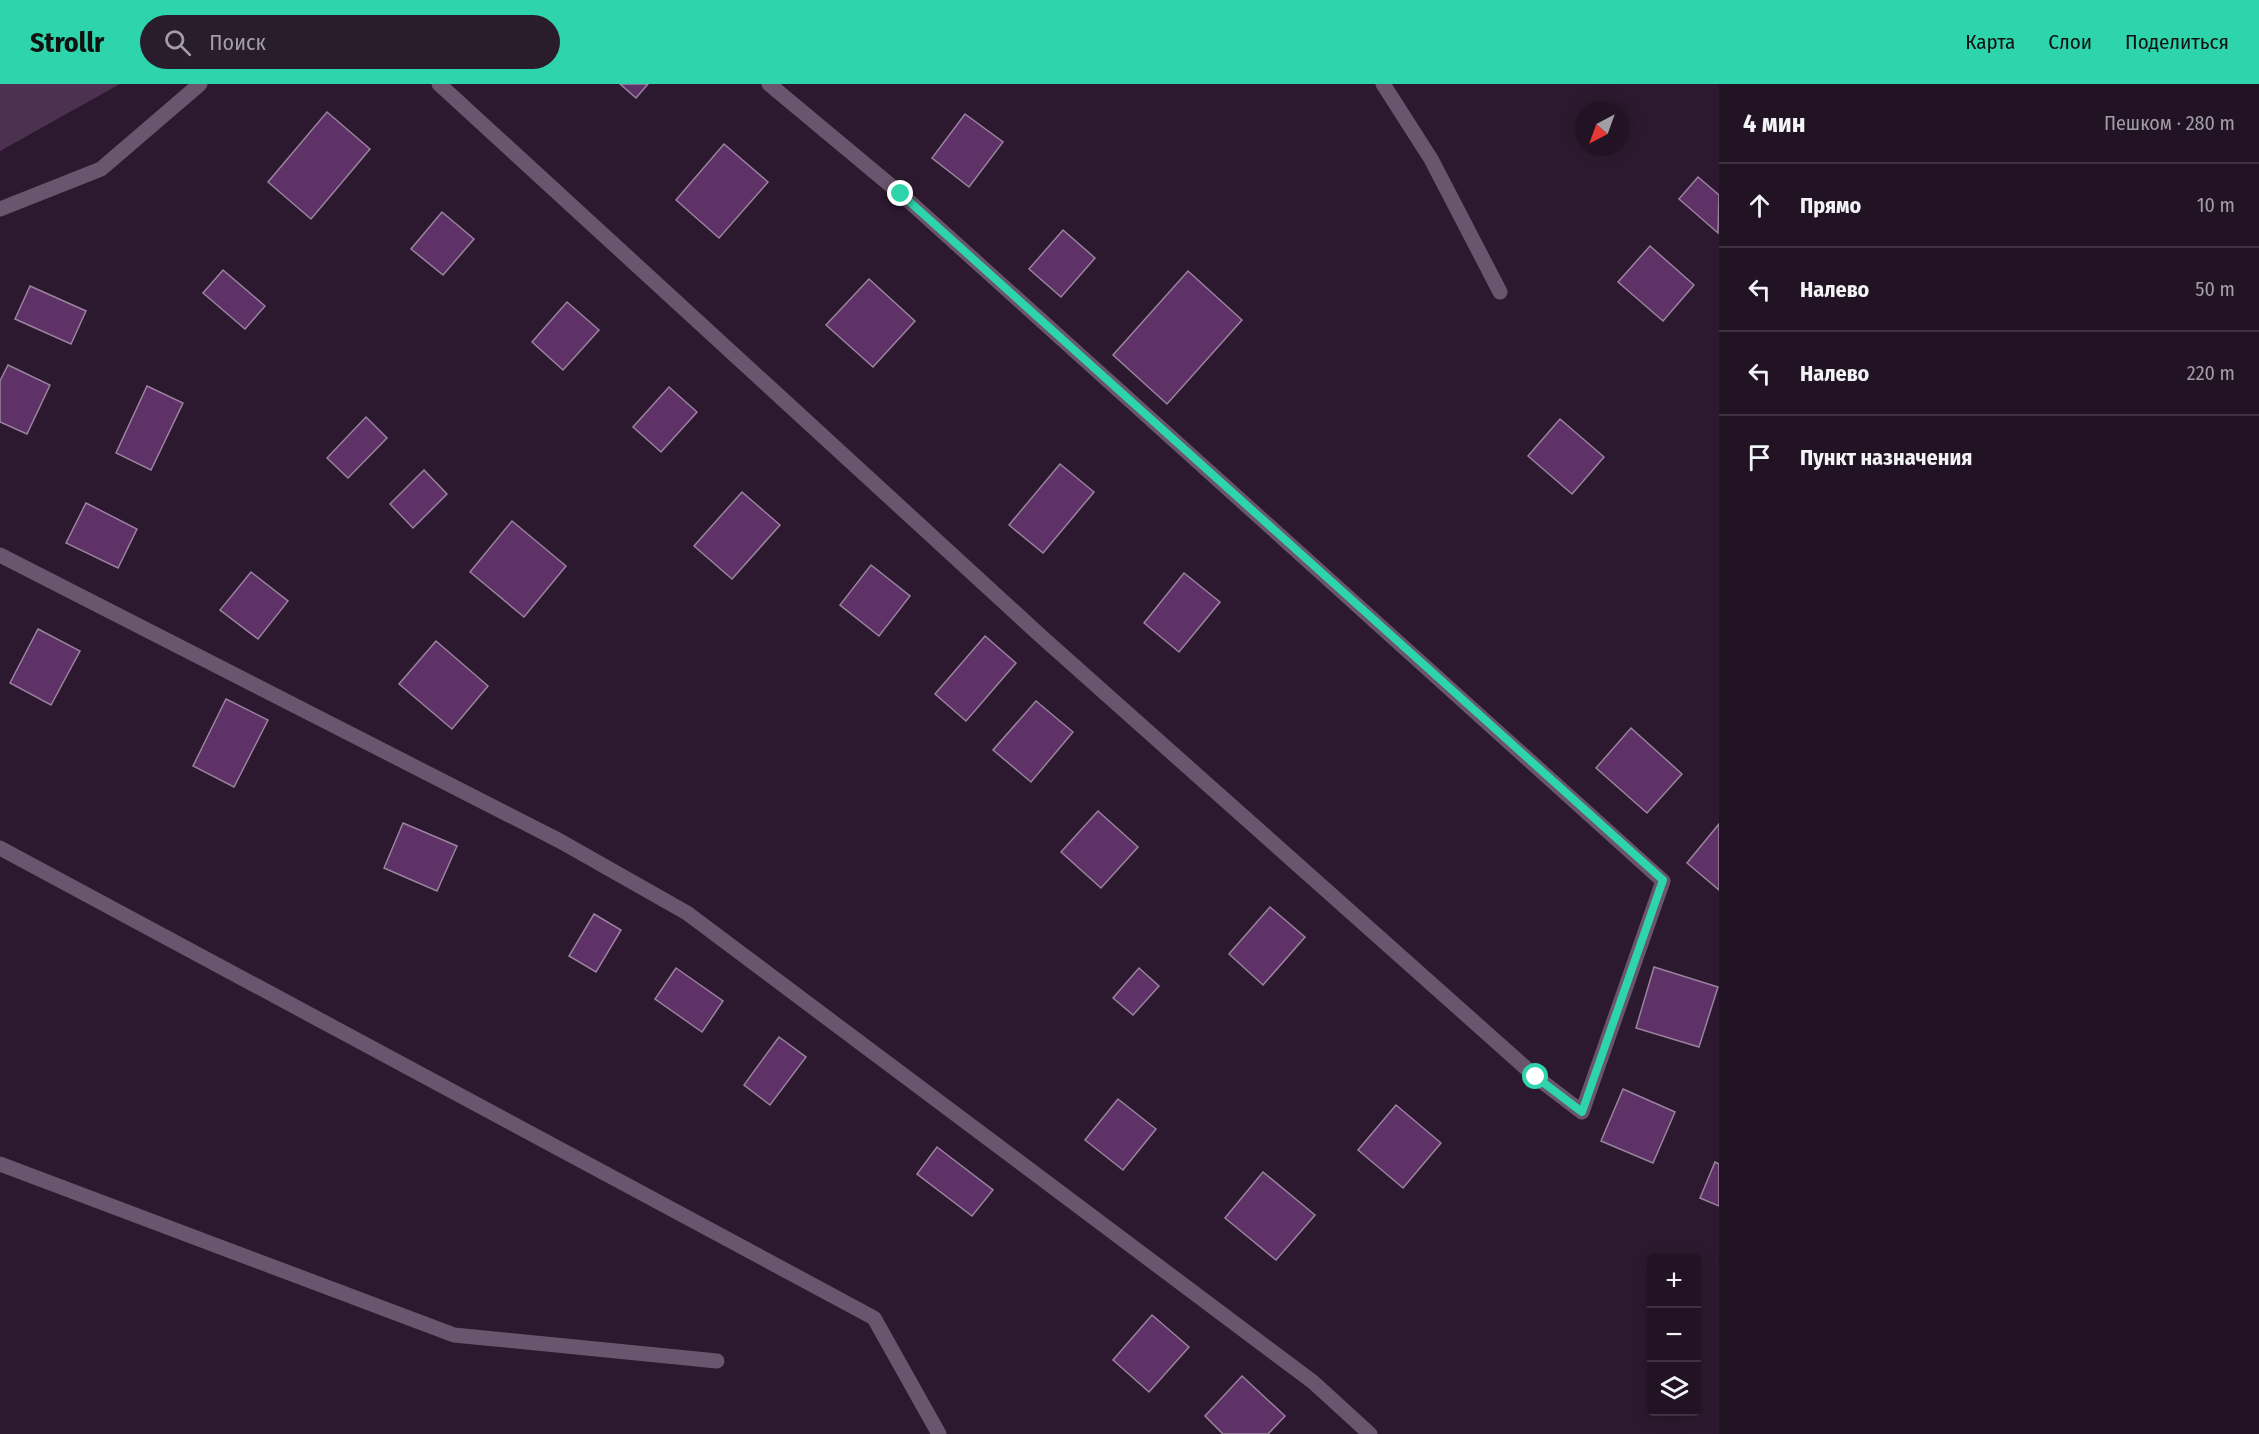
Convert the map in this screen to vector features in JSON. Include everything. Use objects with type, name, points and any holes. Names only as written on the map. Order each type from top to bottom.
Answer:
[{"type":"street","points":[[0,209],[100,169],[200,84]]},
{"type":"street","points":[[439,84],[1043,638],[1536,1077],[1582,1112],[1663,880],[910,202],[769,84]]},
{"type":"street","points":[[1383,84],[1431,159],[1500,292]]},
{"type":"street","points":[[0,555],[560,841],[687,913],[1313,1382],[1370,1434]]},
{"type":"street","points":[[0,848],[874,1318],[939,1434]]},
{"type":"street","points":[[0,1164],[454,1335],[717,1361]]},
{"type":"shaded area","points":[[0,84],[120,84],[0,151]]},
{"type":"building","points":[[620,84],[648,84],[636,98]]},
{"type":"building","points":[[327,112],[370,149],[311,219],[268,182]]},
{"type":"building","points":[[965,114],[1003,142],[969,187],[932,158]]},
{"type":"building","points":[[724,144],[768,182],[719,238],[676,200]]},
{"type":"building","points":[[1698,177],[1719,195],[1718,233],[1679,199]]},
{"type":"building","points":[[442,212],[474,239],[443,275],[411,249]]},
{"type":"building","points":[[1063,230],[1095,258],[1061,297],[1029,269]]},
{"type":"building","points":[[1650,246],[1694,285],[1663,321],[1618,282]]},
{"type":"building","points":[[223,270],[265,306],[245,329],[203,293]]},
{"type":"building","points":[[1188,271],[1242,320],[1167,404],[1113,355]]},
{"type":"building","points":[[869,279],[915,321],[873,367],[826,325]]},
{"type":"building","points":[[30,286],[86,311],[71,344],[15,319]]},
{"type":"building","points":[[567,302],[599,330],[563,370],[532,342]]},
{"type":"building","points":[[8,365],[50,385],[27,434],[0,422],[0,381]]},
{"type":"building","points":[[147,386],[183,403],[151,470],[116,453]]},
{"type":"building","points":[[669,387],[697,412],[661,452],[633,427]]},
{"type":"building","points":[[366,417],[387,438],[348,478],[327,458]]},
{"type":"building","points":[[1560,419],[1604,457],[1572,494],[1528,456]]},
{"type":"building","points":[[1060,464],[1094,492],[1043,553],[1009,525]]},
{"type":"building","points":[[424,470],[447,494],[413,528],[390,504]]},
{"type":"building","points":[[742,492],[780,525],[732,579],[694,546]]},
{"type":"building","points":[[86,503],[137,529],[118,568],[66,543]]},
{"type":"building","points":[[512,521],[566,566],[524,617],[470,572]]},
{"type":"building","points":[[871,565],[910,596],[879,636],[840,605]]},
{"type":"building","points":[[251,572],[288,601],[258,639],[220,610]]},
{"type":"building","points":[[1184,573],[1220,602],[1179,652],[1144,623]]},
{"type":"building","points":[[38,629],[80,651],[51,705],[10,683]]},
{"type":"building","points":[[985,636],[1016,663],[966,721],[935,694]]},
{"type":"building","points":[[436,641],[488,686],[452,729],[399,684]]},
{"type":"building","points":[[226,699],[268,720],[234,787],[193,766]]},
{"type":"building","points":[[1036,701],[1073,732],[1031,782],[993,750]]},
{"type":"building","points":[[1631,728],[1682,774],[1647,813],[1596,768]]},
{"type":"building","points":[[1098,811],[1138,847],[1101,888],[1061,852]]},
{"type":"building","points":[[403,823],[457,846],[437,891],[384,868]]},
{"type":"building","points":[[1719,824],[1719,890],[1687,863]]},
{"type":"building","points":[[1270,907],[1305,937],[1263,985],[1229,954]]},
{"type":"building","points":[[594,914],[621,930],[596,972],[569,956]]},
{"type":"building","points":[[1654,967],[1718,987],[1699,1047],[1636,1028]]},
{"type":"building","points":[[676,968],[723,1001],[702,1032],[655,999]]},
{"type":"building","points":[[1139,968],[1159,986],[1133,1015],[1113,998]]},
{"type":"building","points":[[779,1037],[806,1057],[770,1105],[744,1085]]},
{"type":"building","points":[[1623,1089],[1675,1112],[1653,1163],[1601,1141]]},
{"type":"building","points":[[1118,1099],[1156,1129],[1123,1170],[1085,1140]]},
{"type":"building","points":[[1396,1105],[1441,1143],[1403,1188],[1358,1150]]},
{"type":"building","points":[[937,1147],[993,1190],[972,1216],[917,1174]]},
{"type":"building","points":[[1715,1162],[1719,1164],[1719,1206],[1700,1198]]},
{"type":"building","points":[[1263,1172],[1315,1215],[1276,1260],[1225,1218]]},
{"type":"building","points":[[1152,1315],[1189,1347],[1149,1392],[1113,1360]]},
{"type":"building","points":[[1242,1376],[1285,1416],[1268,1434],[1223,1434],[1205,1416]]},
{"type":"route","points":[[901,194],[1663,880],[1582,1112],[1536,1077]]}]
